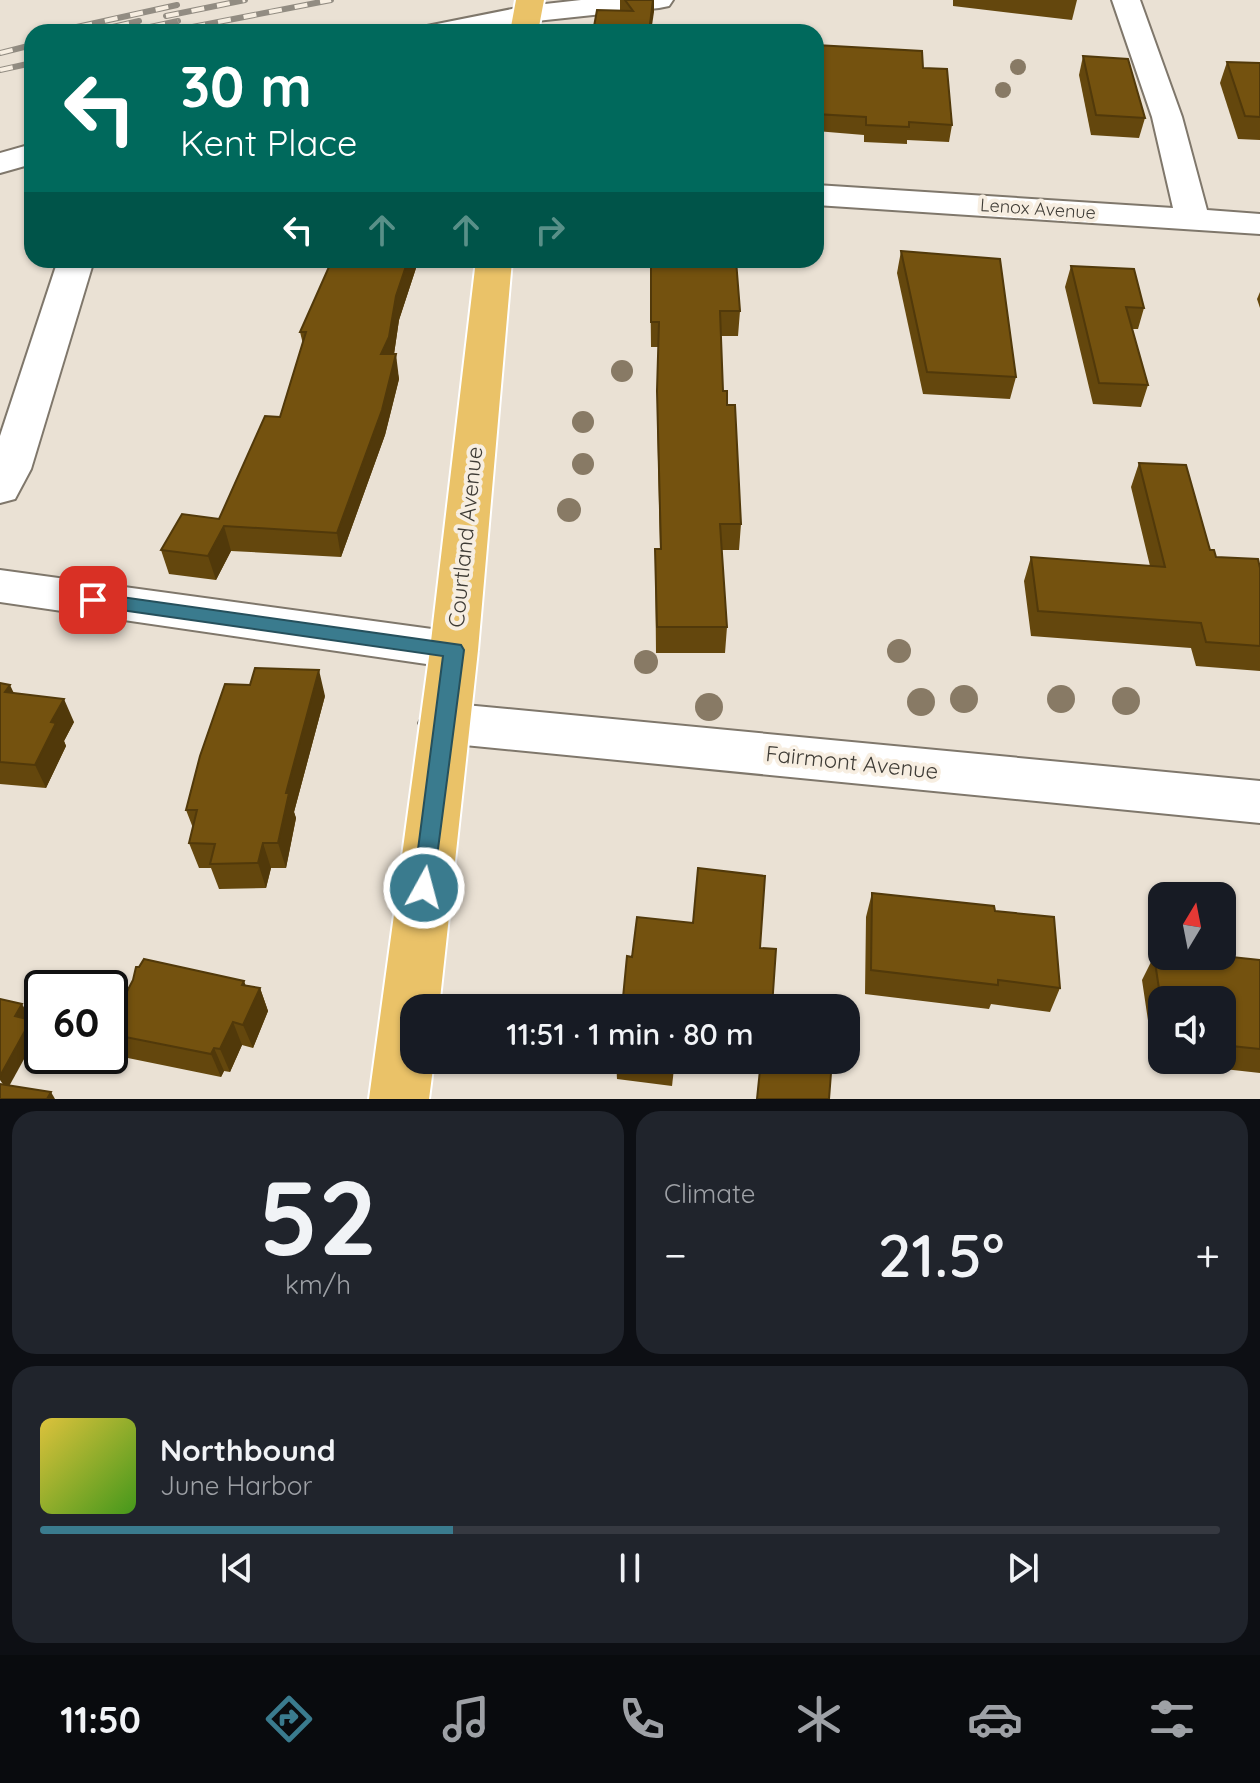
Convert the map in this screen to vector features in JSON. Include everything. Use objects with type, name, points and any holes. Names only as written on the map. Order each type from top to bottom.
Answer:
[{"type":"main road","name":"Courtland Avenue","points":[[399,1099],[454,650],[493,268]]},
{"type":"street","points":[[473,24],[528,12],[659,0]]},
{"type":"street","points":[[1126,0],[1167,117],[1192,219]]},
{"type":"street","points":[[0,163],[24,156]]},
{"type":"street","name":"Lenox Avenue","points":[[824,196],[1260,224]]},
{"type":"street","points":[[0,489],[10,469],[73,268]]},
{"type":"street","points":[[0,586],[454,650]]},
{"type":"street","name":"Fairmont Avenue","points":[[444,723],[1260,802]]},
{"type":"building","points":[[625,0],[653,0],[650,24],[594,24],[597,10],[633,11]]},
{"type":"building","points":[[824,45],[922,51],[923,68],[947,69],[952,125],[909,122],[909,127],[866,125],[866,117],[824,114]]},
{"type":"building","points":[[1083,56],[1128,59],[1145,118],[1096,115]]},
{"type":"building","points":[[1227,62],[1260,63],[1260,117],[1245,116]]},
{"type":"building","points":[[901,251],[1000,259],[1016,377],[927,372]]},
{"type":"building","points":[[1071,266],[1134,269],[1144,308],[1126,307],[1148,385],[1099,383]]},
{"type":"building","points":[[328,268],[405,268],[396,296],[389,337],[381,354],[396,354],[382,410],[337,533],[224,526],[208,556],[161,550],[182,514],[219,519],[265,416],[280,417],[306,332],[300,332]]},
{"type":"building","points":[[651,268],[737,268],[740,311],[720,311],[723,391],[727,391],[727,405],[735,405],[741,524],[720,524],[727,627],[657,627],[655,549],[661,549],[657,391],[659,322],[651,322]]},
{"type":"building","points":[[1139,463],[1186,465],[1210,550],[1214,550],[1216,557],[1258,559],[1260,646],[1206,642],[1201,623],[1038,611],[1031,557],[1165,567]]},
{"type":"building","points":[[255,668],[319,670],[286,793],[289,793],[278,843],[263,843],[258,863],[210,864],[215,844],[189,843],[197,810],[186,810],[200,756],[225,684],[250,685]]},
{"type":"building","points":[[0,683],[10,685],[5,692],[64,699],[51,722],[56,723],[35,765],[0,762]]},
{"type":"building","points":[[698,868],[765,876],[760,948],[776,949],[773,994],[623,994],[627,956],[632,957],[637,917],[693,923]]},
{"type":"building","points":[[872,893],[994,906],[995,911],[1054,917],[1060,988],[998,980],[998,985],[871,970]]},
{"type":"building","points":[[1236,957],[1260,960],[1260,1049],[1236,1046],[1236,986],[1159,986],[1156,970],[1236,970]]},
{"type":"building","points":[[144,959],[244,981],[242,985],[260,988],[243,1025],[233,1022],[220,1049],[214,1048],[211,1054],[128,1038],[128,990],[136,967]]},
{"type":"building","points":[[0,999],[22,1004],[15,1016],[24,1018],[24,1033],[0,1076]]},
{"type":"building","points":[[760,1074],[831,1074],[829,1099],[757,1099]]},
{"type":"building","points":[[0,1084],[51,1092],[47,1099],[0,1099]]},
{"type":"railway","points":[[166,16],[245,0]]},
{"type":"railway","points":[[208,24],[331,0]]},
{"type":"railway","points":[[90,24],[177,5]]},
{"type":"railway","points":[[126,24],[139,21]]},
{"type":"railway","points":[[164,24],[178,21]]},
{"type":"railway","points":[[0,53],[24,47]]},
{"type":"railway","points":[[0,70],[24,65]]},
{"type":"route","points":[[93,600],[454,650],[424,888]]}]
